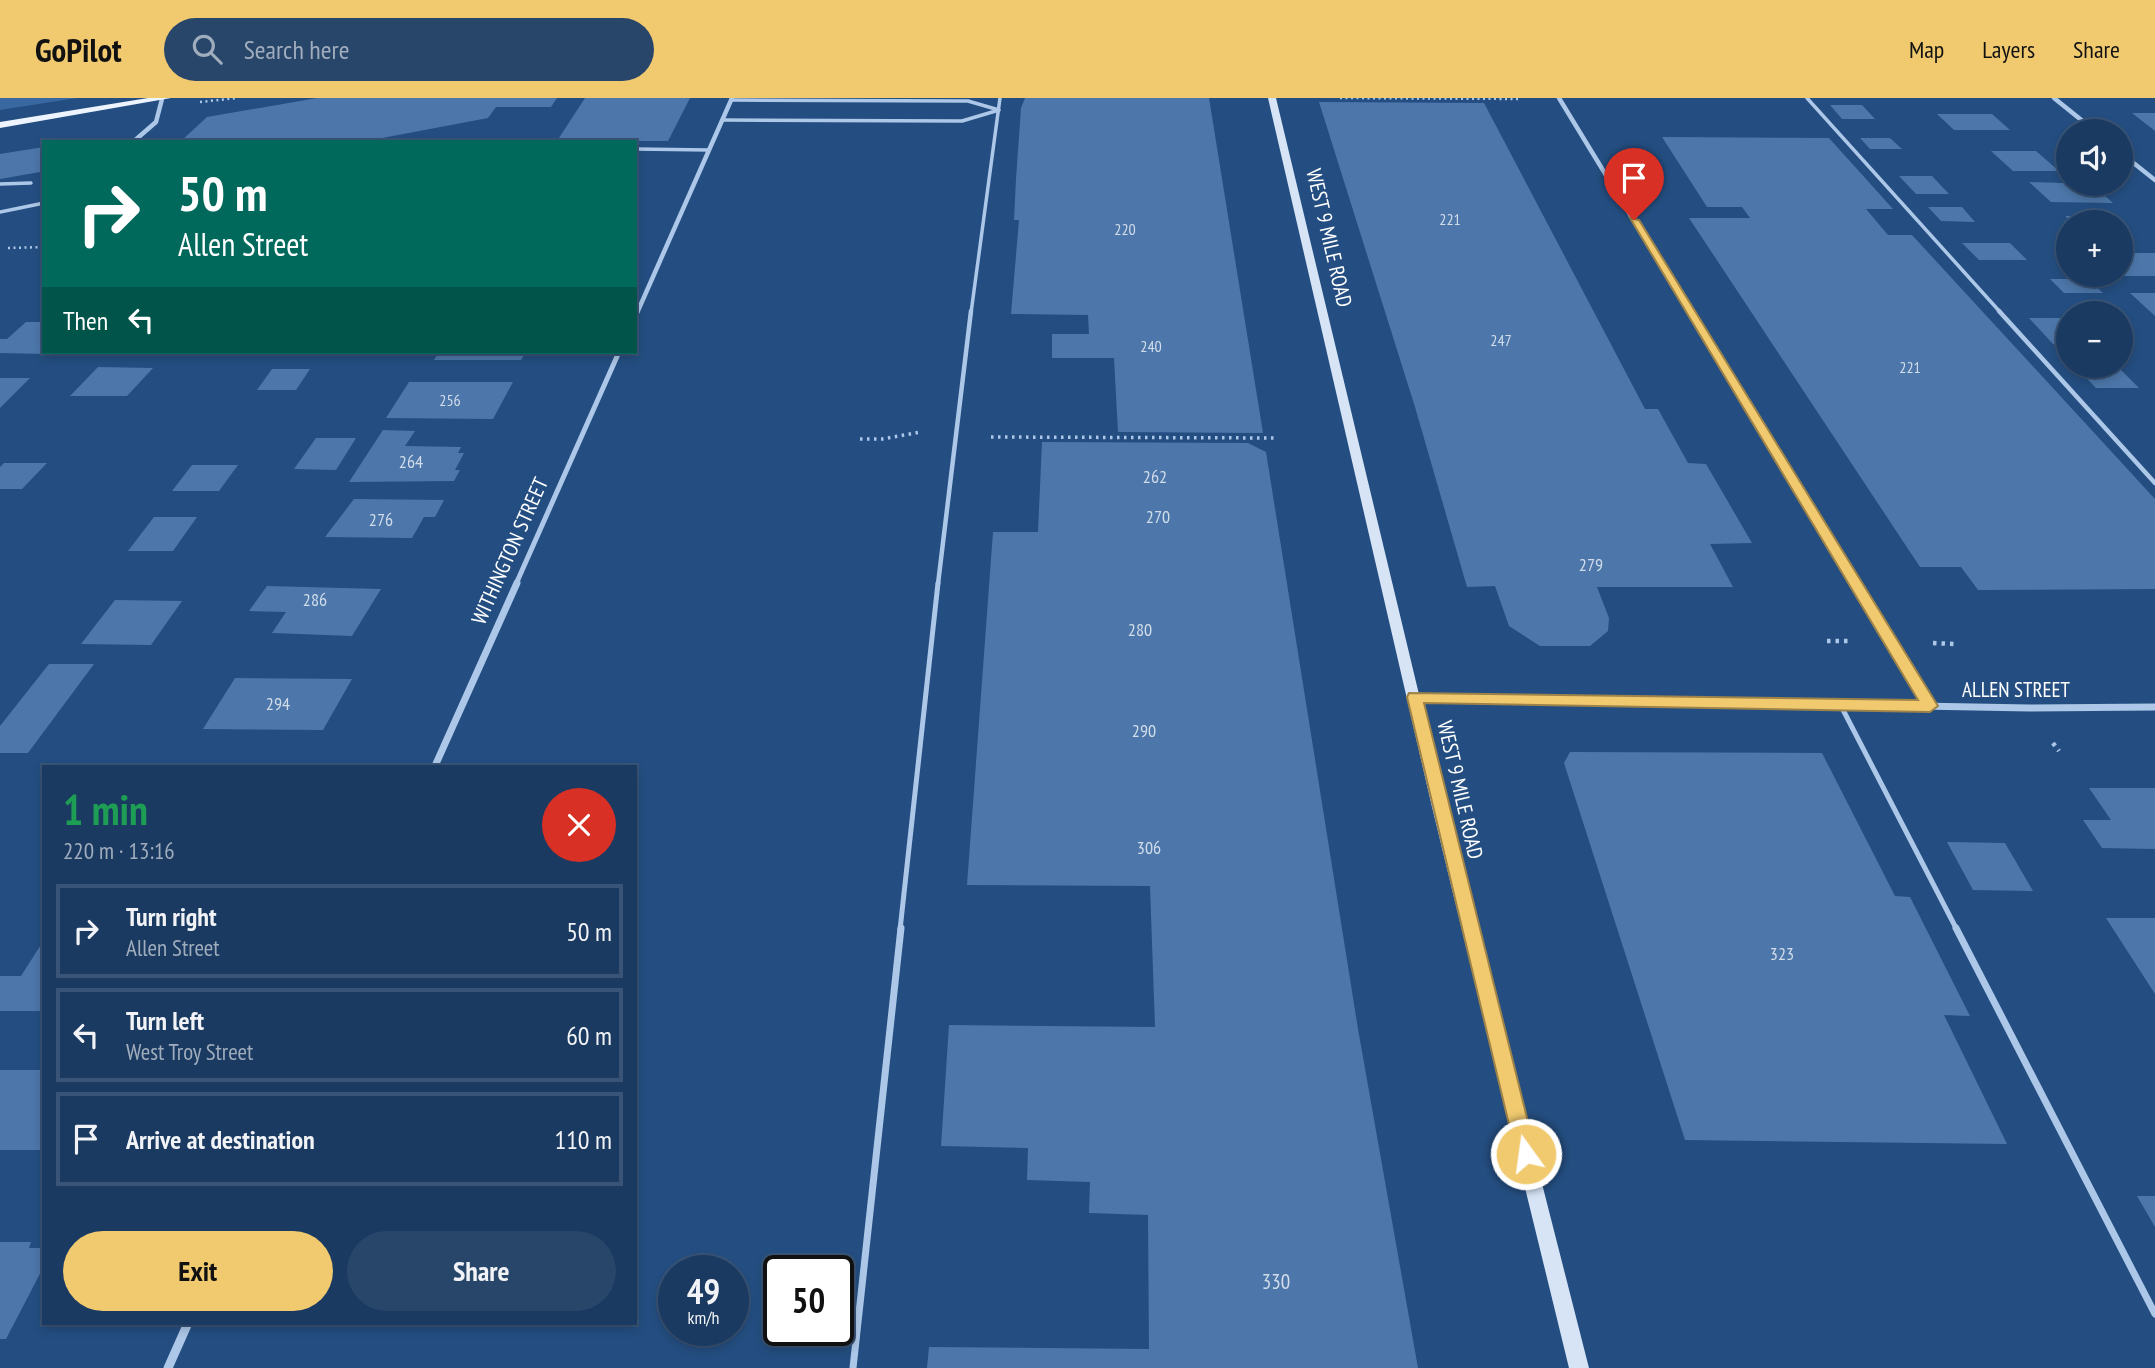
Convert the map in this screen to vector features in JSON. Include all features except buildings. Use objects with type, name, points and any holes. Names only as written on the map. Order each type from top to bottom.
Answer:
[{"type":"main road","points":[[0,125],[164,98]]},
{"type":"main road","name":"WEST 9 MILE ROAD","points":[[1272,98],[1579,1368]]},
{"type":"street","points":[[135,140],[156,122],[164,98]]},
{"type":"street","points":[[1559,98],[1930,706]]},
{"type":"street","points":[[2054,98],[2080,119]]},
{"type":"street","points":[[637,312],[732,99]]},
{"type":"street","points":[[2133,163],[2155,180]]},
{"type":"street","name":"WITHINGTON STREET","points":[[435,765],[619,354]]},
{"type":"street","name":"ALLEN STREET","points":[[1415,697],[2155,707]]},
{"type":"street","points":[[168,1368],[187,1325]]},
{"type":"lane","points":[[853,1368],[954,435],[1000,98]]},
{"type":"lane","points":[[1807,98],[2155,483]]},
{"type":"lane","points":[[732,99],[968,101],[999,110]]},
{"type":"lane","points":[[722,120],[962,121],[999,110]]},
{"type":"lane","points":[[637,149],[709,150]]},
{"type":"lane","points":[[0,184],[31,183]]},
{"type":"lane","points":[[0,212],[42,203]]},
{"type":"lane","points":[[1840,704],[2155,1314]]},
{"type":"path","points":[[1340,98],[1521,99]]},
{"type":"path","points":[[0,248],[42,247]]},
{"type":"path","points":[[860,439],[882,439],[919,432]]},
{"type":"path","points":[[988,437],[1274,438]]},
{"type":"path","points":[[1925,643],[1954,644]]},
{"type":"shaded area","points":[[0,98],[77,98],[0,110]]},
{"type":"route","points":[[1526,1154],[1439,807],[1415,697],[1930,706],[1634,220]]}]
